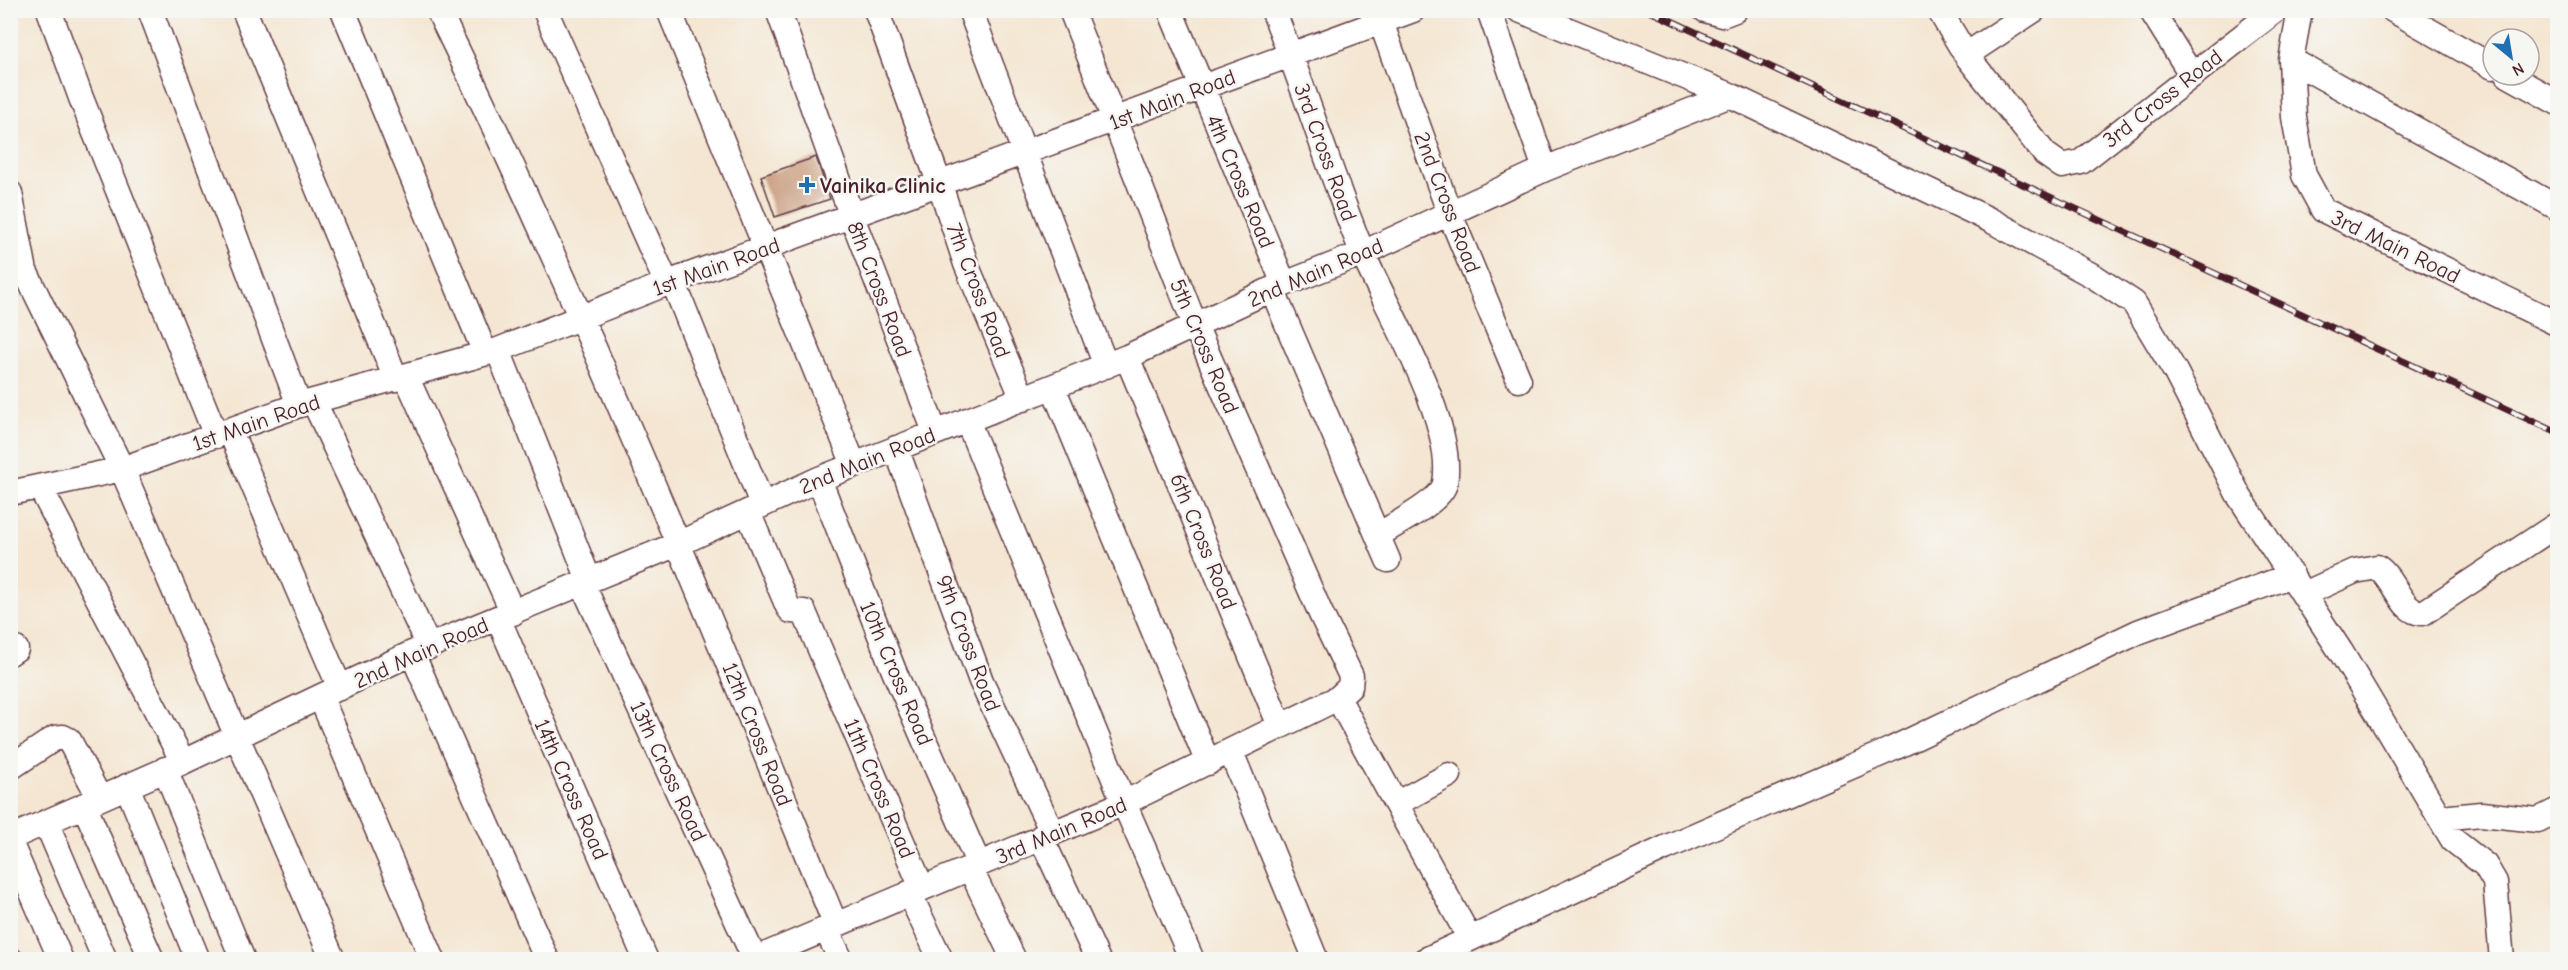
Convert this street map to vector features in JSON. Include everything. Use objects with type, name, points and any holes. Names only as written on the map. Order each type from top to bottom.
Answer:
[{"type":"street","points":[[49,10],[81,98],[330,693],[434,960]]},
{"type":"street","points":[[150,10],[306,403],[421,650],[547,960]]},
{"type":"street","name":"14th Cross Road","points":[[244,10],[505,616],[646,960]]},
{"type":"street","name":"13th Cross Road","points":[[343,10],[491,351],[586,582],[754,959]]},
{"type":"street","name":"12th Cross Road","points":[[438,10],[493,122],[680,543],[832,928],[841,960]]},
{"type":"street","name":"11th Cross Road","points":[[545,10],[670,283],[755,508],[788,607],[791,611],[804,612],[837,688],[941,960]]},
{"type":"street","points":[[669,10],[854,465]]},
{"type":"street","name":"8th Cross Road","points":[[778,10],[852,218],[935,432]]},
{"type":"street","name":"7th Cross Road","points":[[876,10],[940,185],[966,264],[1023,399]]},
{"type":"street","name":"6th Cross Road","points":[[970,10],[1023,154],[1280,726]]},
{"type":"street","name":"5th Cross Road","points":[[1071,10],[1113,122],[1195,325],[1321,614],[1351,676],[1350,687],[1338,698]]},
{"type":"street","name":"4th Cross Road","points":[[1170,10],[1388,560]]},
{"type":"street","name":"3rd Cross Road","points":[[1274,10],[1363,254],[1437,413],[1446,468],[1444,486],[1434,499],[1378,535]]},
{"type":"street","name":"1st Main Road","points":[[10,493],[122,469],[306,403],[491,351],[580,316],[852,218],[1413,10]]},
{"type":"street","points":[[1490,10],[1545,169]]},
{"type":"street","points":[[1519,10],[1730,95],[1989,220],[2095,277],[2134,303],[2175,370],[2239,496],[2298,584],[2453,840],[2485,865],[2495,882],[2502,960]]},
{"type":"street","points":[[1705,10],[1722,15],[1735,10]]},
{"type":"street","points":[[1939,10],[1966,55],[2034,10]]},
{"type":"street","points":[[2151,10],[2191,74]]},
{"type":"street","name":"3rd Cross Road","points":[[1966,55],[2045,154],[2062,166],[2081,162],[2276,10]]},
{"type":"street","name":"3rd Main Road","points":[[2300,10],[2291,60],[2294,117],[2304,175],[2323,210],[2558,324]]},
{"type":"street","points":[[2393,10],[2481,59]]},
{"type":"street","name":"2nd Cross Road","points":[[1381,22],[1449,212],[1519,380]]},
{"type":"street","points":[[2291,60],[2558,208]]},
{"type":"street","points":[[2529,87],[2558,103]]},
{"type":"street","name":"2nd Main Road","points":[[10,840],[421,650],[680,543],[819,479],[1117,361],[1278,286],[1363,254],[1545,169],[1730,95]]},
{"type":"street","points":[[10,193],[25,271],[122,469],[333,960]]},
{"type":"street","points":[[1053,387],[1208,763]]},
{"type":"street","points":[[968,420],[1124,803],[1192,960]]},
{"type":"street","name":"9th Cross Road","points":[[897,448],[981,681],[1094,951]]},
{"type":"street","name":"10th Cross Road","points":[[819,479],[894,671],[1014,960]]},
{"type":"street","points":[[40,487],[174,765],[243,960]]},
{"type":"street","points":[[1425,960],[1665,848],[1892,749],[2138,632],[2298,584],[2378,567],[2387,573],[2409,609],[2415,614],[2423,613],[2558,524]]},
{"type":"street","points":[[1338,698],[1470,939]]},
{"type":"street","name":"3rd Main Road","points":[[754,959],[1124,803],[1338,698]]},
{"type":"street","points":[[10,768],[55,738],[63,737],[69,740],[152,960]]},
{"type":"street","points":[[1231,752],[1316,960]]},
{"type":"street","points":[[1396,804],[1449,776]]},
{"type":"street","points":[[127,786],[198,960]]},
{"type":"street","points":[[2440,818],[2481,814],[2538,820],[2558,810]]},
{"type":"street","points":[[46,822],[105,960]]},
{"type":"street","points":[[10,840],[61,960]]},
{"type":"building","points":[[816,157],[830,199],[775,217],[761,176]]},
{"type":"railway","points":[[1648,10],[2558,433]]},
{"type":"place","name":"Vainika Clinic","points":[[807,185]]}]
